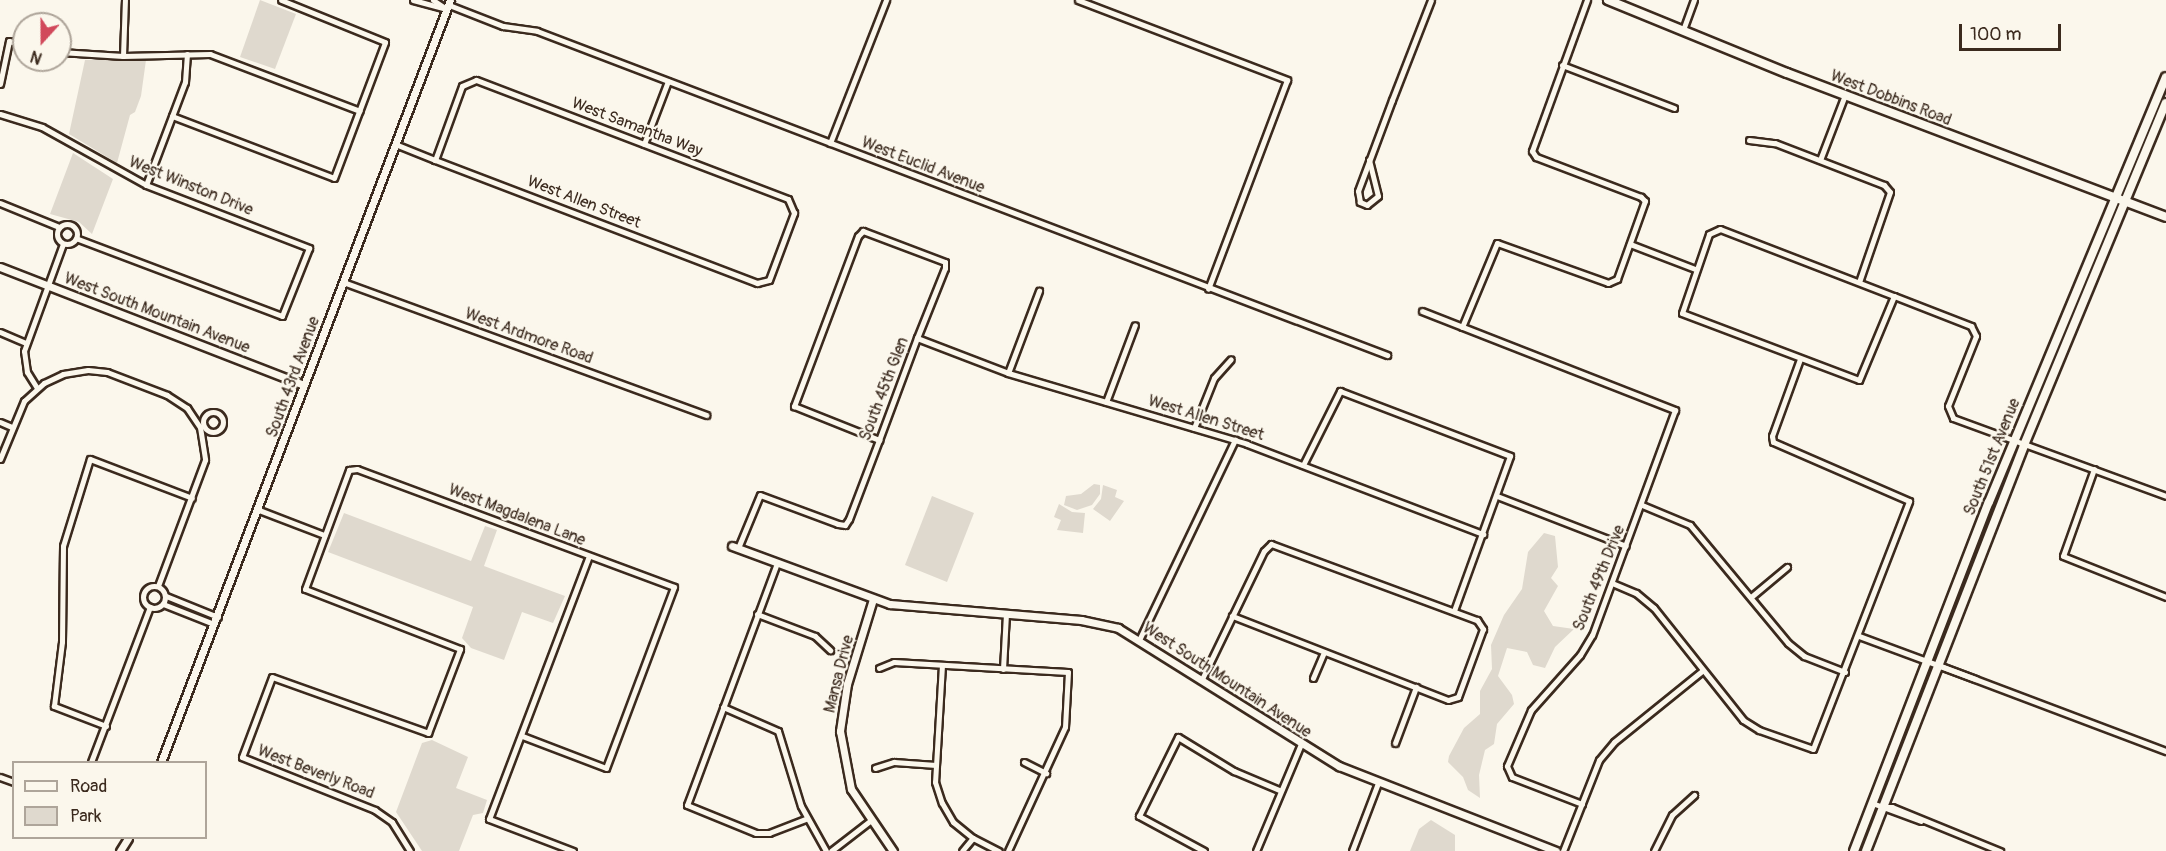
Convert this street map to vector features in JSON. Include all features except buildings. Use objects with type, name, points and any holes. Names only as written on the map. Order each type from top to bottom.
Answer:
[{"type":"main road","name":"West Dobbins Road","points":[[1608,0],[1845,95],[2166,217]]},
{"type":"main road","name":"South 51st Avenue","points":[[1854,851],[2013,441],[2166,77]]},
{"type":"main road","name":"South 51st Avenue","points":[[1866,851],[2024,445],[2058,369],[2166,103]]},
{"type":"main road","points":[[2058,369],[2058,357],[2072,322],[2070,310]]},
{"type":"street","points":[[123,56],[124,0]]},
{"type":"street","points":[[172,116],[333,178],[385,42],[281,0]]},
{"type":"street","name":"West Euclid Avenue","points":[[413,0],[448,4]]},
{"type":"street","name":"West Euclid Avenue","points":[[433,0],[503,26],[537,31],[1208,289],[1387,355]]},
{"type":"street","points":[[830,143],[886,0]]},
{"type":"street","points":[[1078,0],[1287,80],[1208,289]]},
{"type":"street","points":[[1369,160],[1378,196],[1367,205],[1360,202],[1358,191],[1369,160],[1431,0]]},
{"type":"street","points":[[1422,311],[1462,327],[1497,243],[1612,283],[1630,244],[1645,201],[1536,157],[1532,151],[1587,0]]},
{"type":"street","points":[[1683,30],[1694,0]]},
{"type":"street","name":"South 43rd Avenue","points":[[161,761],[259,510],[342,282],[448,4]]},
{"type":"street","points":[[0,83],[9,41],[12,42]]},
{"type":"street","points":[[72,53],[123,56],[187,54],[230,60],[360,111]]},
{"type":"street","points":[[146,185],[185,82],[187,54]]},
{"type":"street","points":[[1562,65],[1674,108]]},
{"type":"street","name":"West Samantha Way","points":[[435,160],[467,81],[476,80],[788,199],[794,206],[769,280],[764,284]]},
{"type":"street","points":[[644,144],[668,81]]},
{"type":"street","points":[[1820,160],[1845,95]]},
{"type":"street","name":"West Winston Drive","points":[[0,114],[42,127],[146,185],[309,248],[282,316],[76,238]]},
{"type":"street","points":[[1749,140],[1775,143],[1884,184],[1890,192],[1859,282]]},
{"type":"street","name":"West Allen Street","points":[[395,144],[764,284]]},
{"type":"street","points":[[0,203],[59,227],[73,226],[76,238],[63,244],[26,343],[25,366],[37,388]]},
{"type":"street","points":[[59,227],[56,236],[63,244]]},
{"type":"street","points":[[1894,296],[1859,381],[1682,313],[1695,269],[1713,229],[1859,282],[1894,296],[1975,329],[1949,413],[1953,418],[2166,496]]},
{"type":"street","name":"South 45th Glen","points":[[735,547],[760,495],[844,525],[879,440],[945,262],[863,231],[858,236],[794,406],[879,440]]},
{"type":"street","points":[[1630,244],[1695,269]]},
{"type":"street","name":"West South Mountain Avenue","points":[[0,267],[304,385]]},
{"type":"street","name":"West Ardmore Road","points":[[342,282],[706,415]]},
{"type":"street","points":[[1008,373],[1039,291]]},
{"type":"street","points":[[1106,402],[1136,325]]},
{"type":"street","name":"South 49th Drive","points":[[1462,327],[1675,410],[1642,505],[1586,645],[1526,719],[1507,773],[1582,804]]},
{"type":"street","points":[[0,332],[26,343]]},
{"type":"street","name":"West Allen Street","points":[[917,338],[1008,373],[1235,440],[1483,534]]},
{"type":"street","points":[[1194,428],[1214,378],[1231,359]]},
{"type":"street","points":[[1612,582],[1648,602],[1702,671],[1748,724],[1814,749],[1909,501],[1773,442],[1772,436],[1800,359]]},
{"type":"street","points":[[0,459],[19,409],[37,388],[63,374],[88,370],[107,372],[178,401],[202,426],[205,460],[158,586]]},
{"type":"street","points":[[1304,465],[1340,391],[1510,456],[1454,611]]},
{"type":"street","points":[[0,422],[12,427]]},
{"type":"street","points":[[1140,638],[1235,440]]},
{"type":"street","points":[[106,726],[54,706],[62,642],[63,546],[90,459],[192,498]]},
{"type":"street","name":"West Magdalena Lane","points":[[324,536],[352,469],[674,587],[606,768],[522,736]]},
{"type":"street","points":[[2094,469],[2063,556],[2166,597]]},
{"type":"street","points":[[1497,496],[1626,546]]},
{"type":"street","points":[[1642,505],[1690,525],[1796,651],[1845,672]]},
{"type":"street","points":[[259,510],[324,536]]},
{"type":"street","name":"West Beverly Road","points":[[324,536],[305,589],[460,649],[428,733],[272,677],[242,757],[375,810],[392,822],[410,851]]},
{"type":"street","points":[[1202,679],[1232,616],[1264,550],[1270,544],[1454,611],[1482,624],[1483,629],[1454,700],[1232,616]]},
{"type":"street","name":"West South Mountain Avenue","points":[[735,547],[873,599],[909,608],[1101,623],[1140,638],[1301,744],[1339,766],[1556,851]]},
{"type":"street","points":[[573,851],[489,819],[589,556]]},
{"type":"street","points":[[777,563],[687,805],[756,833],[769,833],[806,819]]},
{"type":"street","points":[[1751,597],[1787,567]]},
{"type":"street","points":[[158,586],[166,596],[217,620]]},
{"type":"street","points":[[91,761],[150,607],[143,594],[149,587],[158,586]]},
{"type":"street","points":[[163,604],[166,596]]},
{"type":"street","name":"Mansa Drive","points":[[873,599],[847,684],[840,731],[851,789],[870,821],[892,851]]},
{"type":"street","points":[[150,607],[163,604],[217,620]]},
{"type":"street","points":[[757,614],[814,636],[830,650]]},
{"type":"street","points":[[1004,669],[1006,614]]},
{"type":"street","points":[[1859,636],[2166,751]]},
{"type":"street","points":[[1313,678],[1324,652]]},
{"type":"street","points":[[879,668],[894,662],[1068,672],[1065,727],[1046,773],[1008,851]]},
{"type":"street","points":[[942,665],[936,765],[942,803],[953,822],[973,838],[999,851]]},
{"type":"street","points":[[1563,851],[1599,760],[1614,742],[1702,671]]},
{"type":"street","points":[[1395,743],[1416,687]]},
{"type":"street","points":[[723,707],[778,730],[806,819],[826,851]]},
{"type":"street","points":[[1204,851],[1139,816],[1178,737],[1234,771],[1279,790]]},
{"type":"street","points":[[1256,851],[1279,790],[1301,744]]},
{"type":"street","points":[[875,768],[894,762],[936,765]]},
{"type":"street","points":[[1024,762],[1046,773]]},
{"type":"street","points":[[1352,851],[1378,783]]},
{"type":"street","points":[[1654,851],[1672,815],[1694,795]]},
{"type":"street","points":[[1872,803],[2000,851]]},
{"type":"street","points":[[831,851],[870,821]]},
{"type":"street","points":[[962,851],[973,838]]},
{"type":"green space","points":[[260,0],[296,14],[275,69],[240,57]]},
{"type":"green space","points":[[85,60],[146,60],[141,96],[135,112],[130,115],[117,163],[69,134]]},
{"type":"green space","points":[[73,153],[113,179],[92,234],[79,222],[50,214]]},
{"type":"green space","points":[[1094,484],[1100,485],[1100,494],[1092,505],[1077,510],[1064,505],[1066,496],[1081,494]]},
{"type":"green space","points":[[1103,485],[1117,490],[1115,497],[1124,501],[1110,521],[1093,509],[1101,499]]},
{"type":"green space","points":[[932,496],[974,513],[947,582],[905,565]]},
{"type":"green space","points":[[1059,504],[1072,512],[1085,513],[1083,533],[1057,530],[1061,520],[1054,517]]},
{"type":"green space","points":[[344,513],[471,561],[485,526],[497,530],[484,566],[565,596],[553,623],[522,612],[504,660],[471,648],[462,638],[473,607],[328,552]]},
{"type":"green space","points":[[1544,533],[1555,536],[1558,567],[1551,578],[1558,586],[1544,611],[1553,626],[1574,629],[1555,647],[1545,668],[1533,665],[1527,652],[1507,648],[1498,676],[1512,695],[1514,704],[1497,724],[1494,744],[1485,750],[1479,775],[1480,798],[1468,790],[1463,777],[1448,762],[1449,756],[1464,728],[1480,714],[1480,691],[1492,669],[1491,645],[1504,615],[1522,589],[1528,552]]},
{"type":"green space","points":[[432,740],[468,757],[456,788],[487,800],[483,813],[473,815],[459,851],[422,851],[396,812],[422,743]]},
{"type":"green space","points":[[1431,820],[1455,835],[1455,851],[1410,851],[1419,829]]}]
